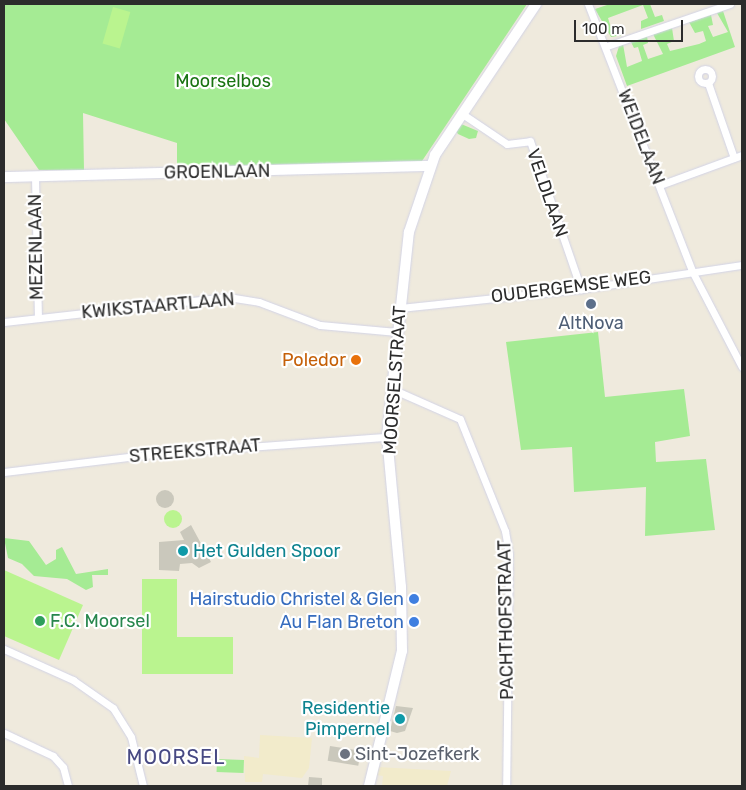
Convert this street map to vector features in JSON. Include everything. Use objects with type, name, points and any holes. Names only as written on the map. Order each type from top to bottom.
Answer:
[{"type":"street","name":"MOORSELSTRAAT","points":[[369,786],[402,651],[401,587],[387,437],[409,232],[429,166],[461,113],[536,4]]},
{"type":"street","name":"WEIDELAAN","points":[[588,4],[607,46],[692,271],[742,367]]},
{"type":"street","points":[[607,46],[730,4]]},
{"type":"street","points":[[708,83],[734,158]]},
{"type":"street","name":"VELDLAAN","points":[[461,113],[507,144],[530,141],[581,290]]},
{"type":"street","points":[[660,185],[742,155]]},
{"type":"street","name":"GROENLAAN","points":[[4,177],[429,166]]},
{"type":"street","name":"MEZENLAAN","points":[[35,176],[38,317]]},
{"type":"street","name":"OUDERGEMSE WEG","points":[[400,308],[581,290],[742,264]]},
{"type":"street","name":"KWIKSTAARTLAAN","points":[[4,322],[228,297],[259,302],[320,325],[397,332]]},
{"type":"street","name":"PACHTHOFSTRAAT","points":[[392,389],[460,419],[505,532],[509,554],[506,786]]},
{"type":"street","name":"STREEKSTRAAT","points":[[4,472],[153,454],[387,437]]},
{"type":"street","points":[[4,649],[72,680],[113,708],[132,736],[144,786]]},
{"type":"street","points":[[4,732],[53,756],[63,767],[68,786]]},
{"type":"shaded area","points":[[260,735],[312,738],[309,768],[302,778],[263,774],[262,782],[245,782],[244,756],[259,758]]},
{"type":"shaded area","points":[[377,767],[451,771],[447,786],[382,786],[383,776],[377,775]]},
{"type":"green space","name":"Moorselbos","points":[[4,4],[527,4],[422,161],[177,167],[177,143],[83,113],[84,170],[39,170],[4,119]]},
{"type":"green space","points":[[610,4],[650,4],[655,17],[662,15],[664,21],[641,29],[641,21],[648,18],[643,5],[608,18],[612,31],[620,29],[623,35],[611,37],[595,9]]},
{"type":"green space","points":[[113,7],[130,12],[120,48],[103,44]]},
{"type":"green space","points":[[723,11],[735,47],[627,86],[616,56],[619,46],[623,44],[627,67],[642,61],[638,47],[634,48],[631,42],[647,36],[648,43],[643,45],[648,59],[663,54],[653,34],[672,28],[674,41],[667,44],[670,51],[699,44],[706,41],[703,31],[695,33],[689,22],[711,15],[713,25],[708,26],[713,37],[728,32],[717,13]]},
{"type":"green space","points":[[461,124],[478,131],[476,138],[469,139],[458,134],[456,131]]},
{"type":"green space","points":[[598,332],[605,397],[684,389],[690,436],[655,442],[656,462],[706,459],[715,530],[645,536],[646,487],[574,492],[572,447],[521,450],[506,342]]},
{"type":"green space","points":[[173,510],[179,513],[182,519],[179,525],[173,528],[167,525],[164,519],[167,513]]},
{"type":"green space","points":[[4,538],[29,541],[46,565],[56,559],[56,550],[62,547],[76,574],[108,569],[108,575],[92,575],[93,587],[86,590],[67,579],[34,576],[22,564],[8,558]]},
{"type":"green space","name":"F.C. Moorsel","points":[[4,570],[83,605],[59,660],[4,636]]},
{"type":"green space","points":[[142,579],[177,579],[177,637],[142,637]]},
{"type":"green space","points":[[142,637],[233,637],[233,674],[142,674]]},
{"type":"green space","points":[[217,759],[244,760],[244,773],[217,772]]},
{"type":"building","name":"Het Gulden Spoor","points":[[165,490],[171,493],[174,499],[171,505],[165,508],[159,505],[156,499],[159,493]]},
{"type":"building","name":"Het Gulden Spoor","points":[[191,525],[211,562],[199,568],[192,563],[180,564],[179,571],[159,570],[159,542],[184,540],[180,532]]},
{"type":"building","name":"Residentie Pimpernel","points":[[396,706],[413,708],[405,731],[397,733],[390,731]]},
{"type":"building","name":"Sint-Jozefkerk","points":[[330,746],[361,751],[358,766],[328,761]]},
{"type":"building","points":[[309,777],[322,778],[322,786],[308,786]]},
{"type":"place","name":"AltNova","points":[[591,304]]},
{"type":"place","name":"Poledor","points":[[356,360]]},
{"type":"place","name":"Het Gulden Spoor","points":[[183,551]]},
{"type":"place","name":"Hairstudio Christel & Glen","points":[[414,599]]},
{"type":"place","name":"F.C. Moorsel","points":[[40,621]]},
{"type":"place","name":"Au Flan Breton","points":[[414,622]]},
{"type":"place","name":"Residentie Pimpernel","points":[[400,719]]},
{"type":"place","name":"Sint-Jozefkerk","points":[[345,754]]},
{"type":"district","name":"MOORSEL","points":[[176,757]]}]
